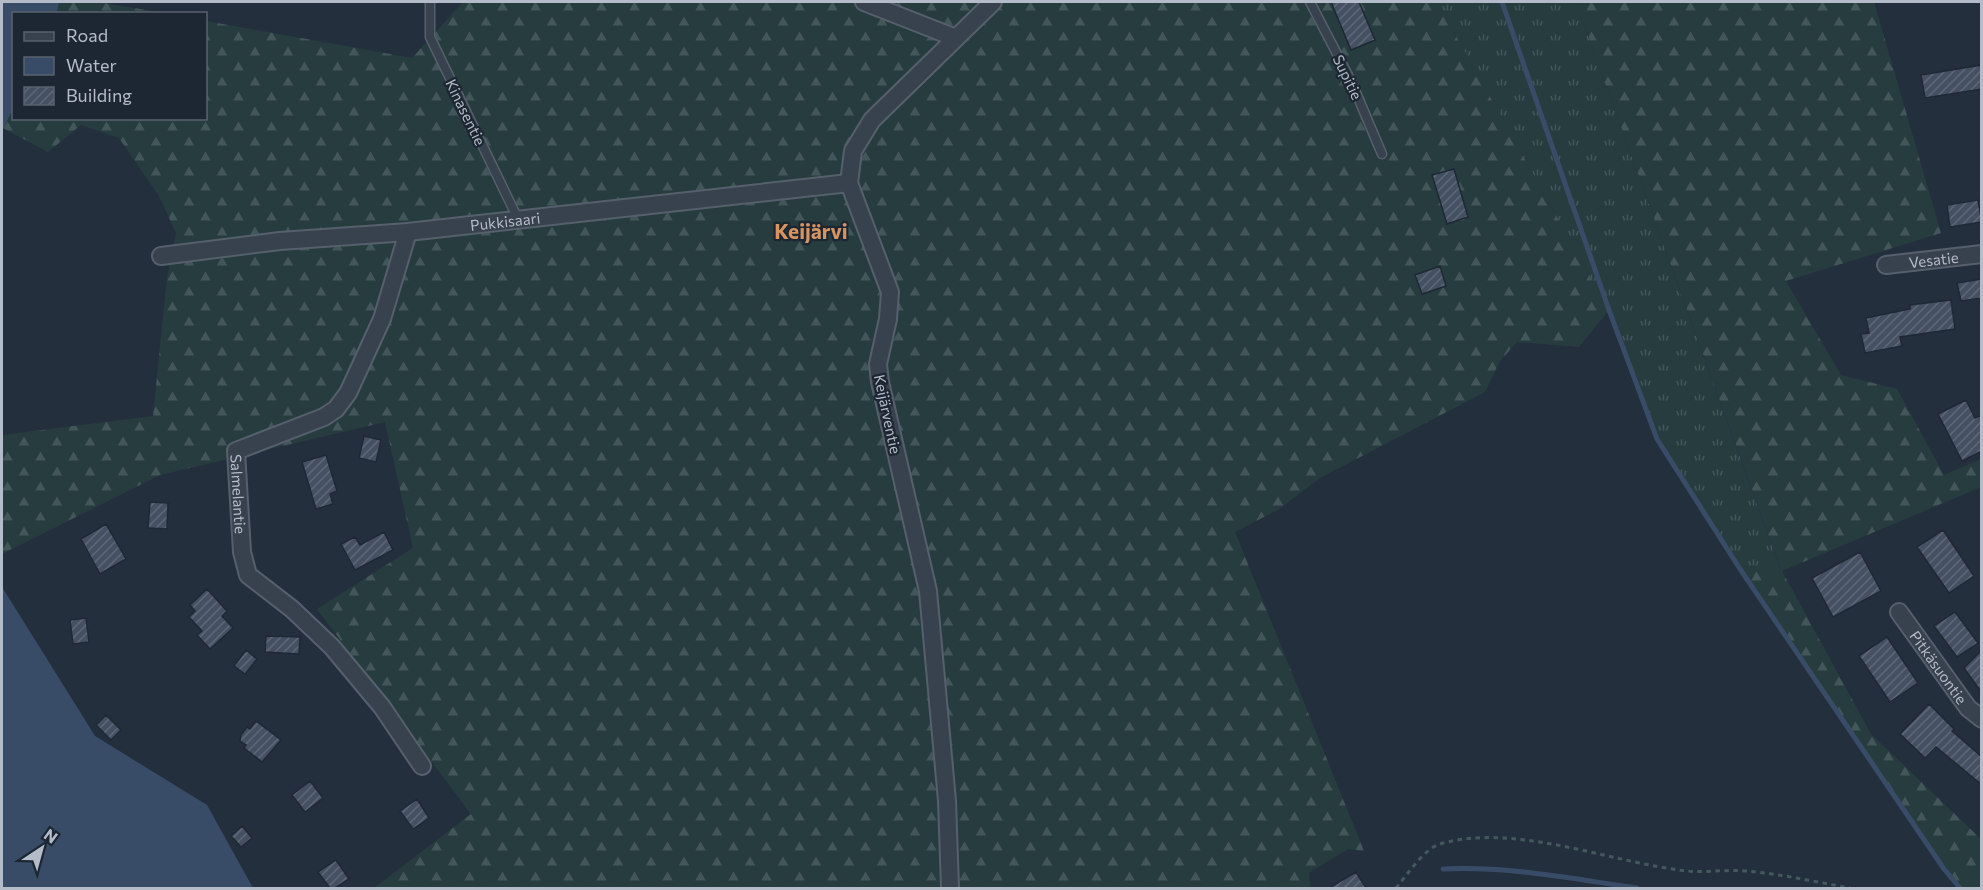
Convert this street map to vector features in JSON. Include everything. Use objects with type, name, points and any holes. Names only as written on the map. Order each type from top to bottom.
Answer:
[{"type":"street","points":[[864,2],[956,38]]},
{"type":"street","name":"Keijärventie","points":[[950,888],[947,801],[927,591],[880,382],[878,364],[888,319],[890,292],[849,183],[853,152],[872,120],[993,2]]},
{"type":"street","name":"Pukkisaari","points":[[161,256],[280,242],[408,232],[849,183]]},
{"type":"street","name":"Salmelantie","points":[[408,232],[382,319],[348,393],[336,410],[324,417],[236,451],[242,552],[248,575],[292,609],[332,647],[382,707],[422,766]]},
{"type":"street","name":"Vesatie","points":[[1886,265],[1982,255]]},
{"type":"street","name":"Pitkäsuontie","points":[[1899,612],[1962,699],[1982,719]]},
{"type":"lane","name":"Kinasentie","points":[[430,2],[430,38],[518,219]]},
{"type":"lane","name":"Supitie","points":[[1310,2],[1351,81],[1382,154]]},
{"type":"path","points":[[1396,888],[1432,848],[1438,845],[1472,839],[1506,838],[1594,852],[1686,871],[1745,870],[1850,888]]},
{"type":"green space","points":[[59,2],[98,2],[158,12],[57,12]]},
{"type":"green space","points":[[463,2],[1437,2],[1609,310],[1579,347],[1517,342],[1500,361],[1485,392],[1320,478],[1279,509],[1235,532],[1364,851],[1348,849],[1309,873],[1310,888],[374,888],[471,814],[317,609],[413,548],[385,422],[160,475],[2,554],[2,435],[153,416],[167,277],[176,233],[159,196],[119,138],[81,125],[48,152],[3,128],[12,111],[12,120],[207,120],[207,21],[412,58]]},
{"type":"green space","points":[[1437,2],[1576,2],[1781,571],[1740,569],[1657,439],[1609,310]]},
{"type":"green space","points":[[1576,2],[1874,2],[1941,233],[1786,281],[1841,375],[1897,389],[1944,475],[1981,459],[1981,487],[1782,571],[1871,734],[1981,839],[1981,888],[1960,888],[1944,869],[1740,569],[1781,570]]},
{"type":"water","points":[[2,2],[59,2],[57,12],[12,12],[12,111],[2,131]]},
{"type":"water","points":[[2,587],[95,736],[207,805],[253,888],[2,888]]},
{"type":"building","points":[[1331,2],[1359,2],[1375,40],[1351,50]]},
{"type":"building","points":[[1982,65],[1982,89],[1925,98],[1921,75]]},
{"type":"building","points":[[1454,169],[1468,217],[1447,224],[1432,175]]},
{"type":"building","points":[[1978,200],[1982,222],[1950,227],[1947,205]]},
{"type":"building","points":[[1440,266],[1446,286],[1422,294],[1415,275]]},
{"type":"building","points":[[1982,279],[1982,298],[1961,301],[1957,283]]},
{"type":"building","points":[[1951,300],[1955,329],[1900,337],[1902,346],[1865,353],[1861,334],[1869,333],[1866,318],[1910,309],[1910,305]]},
{"type":"building","points":[[1966,400],[1975,418],[1982,415],[1982,451],[1962,461],[1938,414]]},
{"type":"building","points":[[364,436],[381,440],[376,462],[359,458]]},
{"type":"building","points":[[326,455],[337,491],[330,494],[333,504],[316,509],[302,462]]},
{"type":"building","points":[[150,502],[168,503],[167,529],[148,528]]},
{"type":"building","points":[[106,524],[126,559],[100,574],[81,539]]},
{"type":"building","points":[[1943,530],[1974,576],[1949,593],[1917,547]]},
{"type":"building","points":[[384,532],[393,550],[355,570],[341,544],[355,537],[360,545]]},
{"type":"building","points":[[1860,552],[1881,591],[1833,617],[1812,578]]},
{"type":"building","points":[[207,589],[227,611],[222,616],[233,628],[210,649],[197,635],[202,631],[189,617],[195,611],[190,605]]},
{"type":"building","points":[[1955,612],[1978,643],[1957,657],[1934,626]]},
{"type":"building","points":[[86,618],[89,642],[73,644],[70,620]]},
{"type":"building","points":[[266,636],[300,637],[299,654],[265,652]]},
{"type":"building","points":[[1887,637],[1918,683],[1890,702],[1859,656]]},
{"type":"building","points":[[246,650],[257,659],[245,674],[234,666]]},
{"type":"building","points":[[1982,650],[1982,693],[1964,668]]},
{"type":"building","points":[[1929,704],[1954,729],[1952,731],[1982,757],[1982,785],[1936,747],[1925,758],[1900,734]]},
{"type":"building","points":[[106,715],[121,730],[111,740],[96,725]]},
{"type":"building","points":[[256,721],[281,740],[262,762],[244,748],[246,745],[240,741],[247,727],[250,729]]},
{"type":"building","points":[[310,781],[323,798],[305,812],[292,795]]},
{"type":"building","points":[[417,799],[429,818],[413,829],[400,811]]},
{"type":"building","points":[[242,826],[252,838],[241,847],[231,836]]},
{"type":"building","points":[[336,860],[349,879],[335,888],[330,888],[318,872]]},
{"type":"building","points":[[1356,872],[1366,888],[1329,888]]},
{"type":"waterway","points":[[1502,2],[1609,310],[1657,439],[1740,569],[1944,869],[1960,888]]},
{"type":"waterway","points":[[1443,869],[1517,871],[1637,888]]},
{"type":"district","name":"Keijärvi","points":[[811,230]]}]
